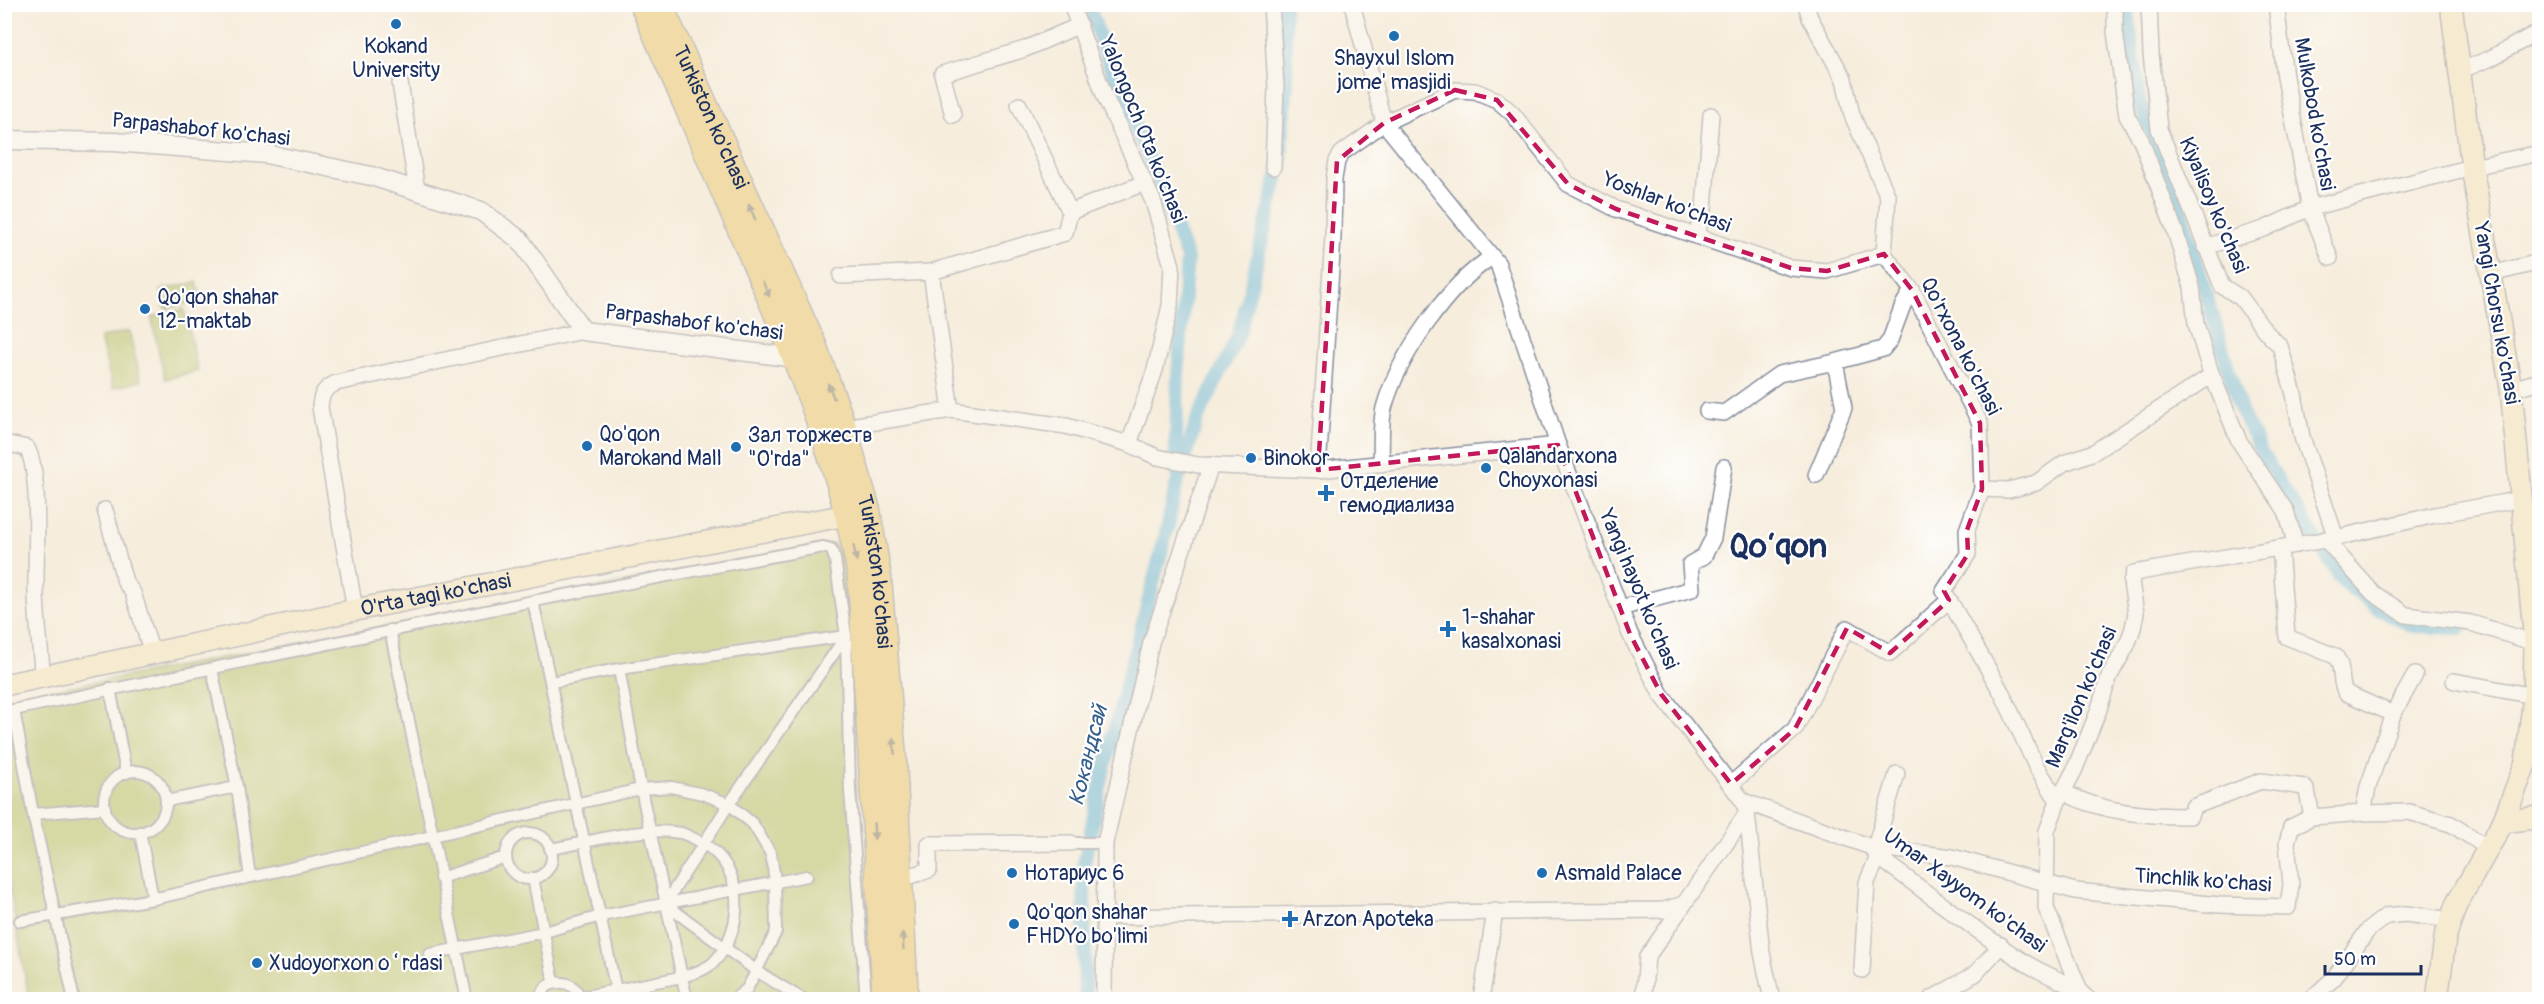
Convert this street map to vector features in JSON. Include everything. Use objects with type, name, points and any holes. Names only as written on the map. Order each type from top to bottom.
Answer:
[{"type":"main road","name":"Turkiston ko'chasi","points":[[642,4],[796,358],[834,462],[877,560],[894,758],[906,999]]},
{"type":"main road","name":"Turkiston ko'chasi","points":[[660,4],[814,345],[844,427],[858,513],[885,999]]},
{"type":"main road","name":"Yangi Chorsu ko'chasi","points":[[2437,999],[2445,938],[2456,905],[2503,822],[2526,762],[2534,696],[2535,643],[2511,389],[2472,167],[2451,4]]},
{"type":"main road","name":"O'rta tagi ko'chasi","points":[[4,685],[355,610],[858,513]]},
{"type":"main road","points":[[2503,822],[2540,817]]},
{"type":"street","name":"Yalongoch Ota ko'chasi","points":[[1071,4],[1105,97],[1153,201],[1172,266],[1170,306],[1155,370],[1129,444]]},
{"type":"street","points":[[1271,4],[1276,87],[1273,167]]},
{"type":"street","name":"Yangi hayot ko'chasi","points":[[1352,4],[1384,123],[1498,264],[1558,444],[1630,634],[1661,694],[1731,784],[1745,807]]},
{"type":"street","points":[[1806,4],[1810,18],[1844,79],[1852,115],[1888,196],[1884,254]]},
{"type":"street","name":"Kiyalisoy ko'chasi","points":[[2115,4],[2115,32],[2127,116],[2141,140],[2175,231],[2192,287],[2196,324],[2211,373],[2239,441],[2286,511],[2301,544]]},
{"type":"street","name":"Kiyalisoy ko'chasi","points":[[2149,4],[2151,54],[2159,129],[2222,286],[2241,298],[2266,332],[2280,346],[2294,394],[2302,437],[2331,538]]},
{"type":"street","name":"Mulkobod ko'chasi","points":[[2276,4],[2285,77],[2310,208],[2472,167],[2540,153]]},
{"type":"street","points":[[953,115],[942,75],[1025,49],[1080,25]]},
{"type":"street","points":[[2459,71],[2490,59],[2540,31]]},
{"type":"street","points":[[400,83],[417,191]]},
{"type":"street","name":"Yoshlar ko'chasi","points":[[1318,470],[1333,237],[1334,179],[1337,161],[1342,153],[1384,123],[1455,90],[1475,91],[1497,100],[1512,113],[1568,184],[1616,209],[1791,268],[1827,271],[1884,254]]},
{"type":"street","points":[[841,276],[931,272],[1065,233],[1070,212],[1019,105]]},
{"type":"street","points":[[1696,236],[1704,209],[1711,115]]},
{"type":"street","name":"Parpashabof ko'chasi","points":[[4,140],[114,142],[266,154],[371,176],[481,211],[520,240],[583,331],[796,358]]},
{"type":"street","points":[[1070,212],[1144,183]]},
{"type":"street","points":[[2205,247],[2264,229],[2310,208],[2330,258]]},
{"type":"street","name":"Qo'rxona ko'chasi","points":[[1884,254],[1912,290],[1980,423],[1982,489],[1967,530],[1968,554],[1944,591],[1949,600]]},
{"type":"street","points":[[1381,464],[1384,409],[1400,370],[1424,326],[1451,292],[1476,268],[1492,257]]},
{"type":"street","points":[[2491,274],[2540,262]]},
{"type":"street","points":[[931,272],[951,410]]},
{"type":"street","points":[[1707,411],[1724,413],[1779,374],[1883,349],[1890,340],[1903,305],[1912,290]]},
{"type":"street","points":[[355,610],[320,407],[321,395],[326,388],[336,383],[583,331]]},
{"type":"street","points":[[1816,475],[1844,408],[1835,362]]},
{"type":"street","points":[[1982,489],[2009,490],[2036,483],[2064,463],[2094,452],[2211,373]]},
{"type":"street","points":[[2511,389],[2540,381]]},
{"type":"street","points":[[844,427],[951,410],[1066,426],[1129,444],[1157,457],[1204,465],[1318,470],[1558,444]]},
{"type":"street","points":[[4,443],[27,448],[31,456],[35,498],[36,595],[43,677]]},
{"type":"street","points":[[1104,999],[1105,843],[1150,643],[1204,465]]},
{"type":"street","points":[[1620,608],[1692,589],[1690,564],[1704,556],[1713,538],[1724,466]]},
{"type":"street","name":"Marg'ilon ko'chasi","points":[[2082,997],[2046,908],[2044,882],[2046,831],[2098,712],[2109,676],[2127,645],[2133,628],[2136,613],[2131,582],[2134,573],[2301,544],[2522,499]]},
{"type":"street","points":[[105,510],[125,582],[134,594],[152,653]]},
{"type":"street","points":[[2331,538],[2373,593],[2406,615],[2471,622],[2535,643]]},
{"type":"street","points":[[74,999],[9,711],[533,601],[824,548],[831,549],[835,558],[846,636],[850,790],[866,999]]},
{"type":"street","points":[[2280,548],[2287,637],[2335,656],[2340,662],[2343,689],[2346,693],[2393,714]]},
{"type":"street","points":[[1731,784],[1796,729],[1847,628],[1890,653],[1949,600],[2003,695],[2036,766],[2061,797],[2141,816],[2190,816],[2193,807],[2268,780],[2304,787],[2307,791],[2312,817],[2409,812],[2451,824],[2488,848]]},
{"type":"street","points":[[533,601],[617,994]]},
{"type":"street","points":[[390,630],[431,837],[467,999]]},
{"type":"street","points":[[551,682],[619,669],[846,636]]},
{"type":"street","points":[[665,904],[729,804],[846,636]]},
{"type":"street","points":[[212,669],[237,787],[250,877]]},
{"type":"street","points":[[619,669],[641,789],[687,999]]},
{"type":"street","points":[[2363,813],[2368,787],[2393,714],[2415,675]]},
{"type":"street","points":[[2454,681],[2534,696]]},
{"type":"street","points":[[110,688],[126,772]]},
{"type":"street","points":[[126,772],[142,772],[151,775],[164,791],[166,801],[165,811],[160,820],[153,827],[140,832],[123,831],[115,825],[105,808],[107,788],[113,780],[126,772]]},
{"type":"street","points":[[1862,970],[1867,882],[1897,774]]},
{"type":"street","points":[[166,801],[237,787]]},
{"type":"street","points":[[20,921],[153,899],[576,806],[641,789],[672,787],[703,794],[729,804],[753,824],[771,854],[775,881],[776,932],[758,972],[747,989],[733,999]]},
{"type":"street","points":[[1643,999],[1647,957],[1745,807]]},
{"type":"street","points":[[1745,807],[1762,953],[1772,999]]},
{"type":"street","name":"Umar Xayyom ko'chasi","points":[[1745,807],[1875,850],[2030,966],[2082,997]]},
{"type":"street","points":[[33,814],[105,808]]},
{"type":"street","name":"Tinchlik ko'chasi","points":[[2044,882],[2075,891],[2220,905],[2288,907],[2291,884],[2287,843],[2291,827],[2312,817]]},
{"type":"street","points":[[537,999],[541,991],[554,982],[568,983],[574,987],[581,998],[617,994],[697,972],[713,963],[725,945],[732,932],[737,911],[736,891],[723,860],[711,847],[683,834],[650,831],[550,849]]},
{"type":"street","points":[[140,832],[153,899]]},
{"type":"street","points":[[523,834],[543,838],[550,849],[550,865],[541,875],[533,878],[518,876],[507,865],[506,857],[510,843],[523,834]]},
{"type":"street","points":[[901,879],[928,870],[928,844],[1105,843]]},
{"type":"street","points":[[1875,850],[1952,857],[2044,882]]},
{"type":"street","points":[[440,878],[506,857]]},
{"type":"street","points":[[430,954],[544,932],[601,916],[807,876]]},
{"type":"street","points":[[533,878],[554,982]]},
{"type":"street","points":[[1103,917],[1495,910],[1665,910],[1684,903]]},
{"type":"street","points":[[665,904],[725,945],[758,972],[804,999]]},
{"type":"street","points":[[1481,999],[1495,910]]},
{"type":"street","points":[[2310,999],[2334,978],[2368,930],[2386,916],[2406,914],[2451,920]]},
{"type":"street","points":[[1931,999],[1975,974],[2001,945]]},
{"type":"highlighted area","points":[[1455,90],[1497,100],[1568,184],[1616,209],[1791,268],[1827,271],[1884,254],[1912,290],[1980,423],[1982,489],[1967,530],[1968,554],[1944,591],[1949,600],[1890,653],[1847,628],[1795,729],[1731,784],[1661,694],[1630,634],[1558,445],[1318,470],[1337,161],[1384,123]]},
{"type":"green space","points":[[197,282],[201,300],[165,309],[161,290]]},
{"type":"green space","points":[[184,309],[198,371],[165,379],[151,317]]},
{"type":"green space","points":[[129,331],[141,381],[113,388],[100,338]]},
{"type":"green space","points":[[833,543],[841,556],[847,603],[859,876],[870,929],[875,999],[29,999],[5,863],[4,699]]},
{"type":"waterway","points":[[1088,4],[1110,67],[1157,178],[1187,258],[1178,375],[1175,470]]},
{"type":"waterway","name":"Кокандсай","points":[[1085,1000],[1084,863],[1103,773],[1168,526],[1175,490],[1197,420],[1239,334],[1280,166],[1287,84],[1284,4]]},
{"type":"waterway","points":[[2127,4],[2139,102],[2176,193],[2241,411],[2263,456],[2343,582],[2379,609],[2413,626],[2460,628]]},
{"type":"place","name":"Kokand University","points":[[396,24]]},
{"type":"place","name":"Shayxul Islom jome' masjidi","points":[[1394,36]]},
{"type":"place","name":"Qo'qon shahar 12-maktab","points":[[145,309]]},
{"type":"place","name":"Qo'qon Marokand Mall","points":[[587,446]]},
{"type":"place","name":"Зал торжеств \"O'rda\"","points":[[736,447]]},
{"type":"place","name":"Binokor","points":[[1251,458]]},
{"type":"place","name":"Qalandarxona Choyxonasi","points":[[1486,468]]},
{"type":"place","name":"Отделение гемодиализа","points":[[1326,493]]},
{"type":"place","name":"1-shahar kasalxonasi","points":[[1448,629]]},
{"type":"place","name":"Нотариус 6","points":[[1012,873]]},
{"type":"place","name":"Asmald Palace","points":[[1542,873]]},
{"type":"place","name":"Arzon Apoteka","points":[[1290,919]]},
{"type":"place","name":"Qo'qon shahar FHDYo bo'limi","points":[[1014,924]]},
{"type":"place","name":"Xudoyorxon oʻrdasi","points":[[257,963]]},
{"type":"district","name":"Qo‘qon","points":[[1778,545]]}]
